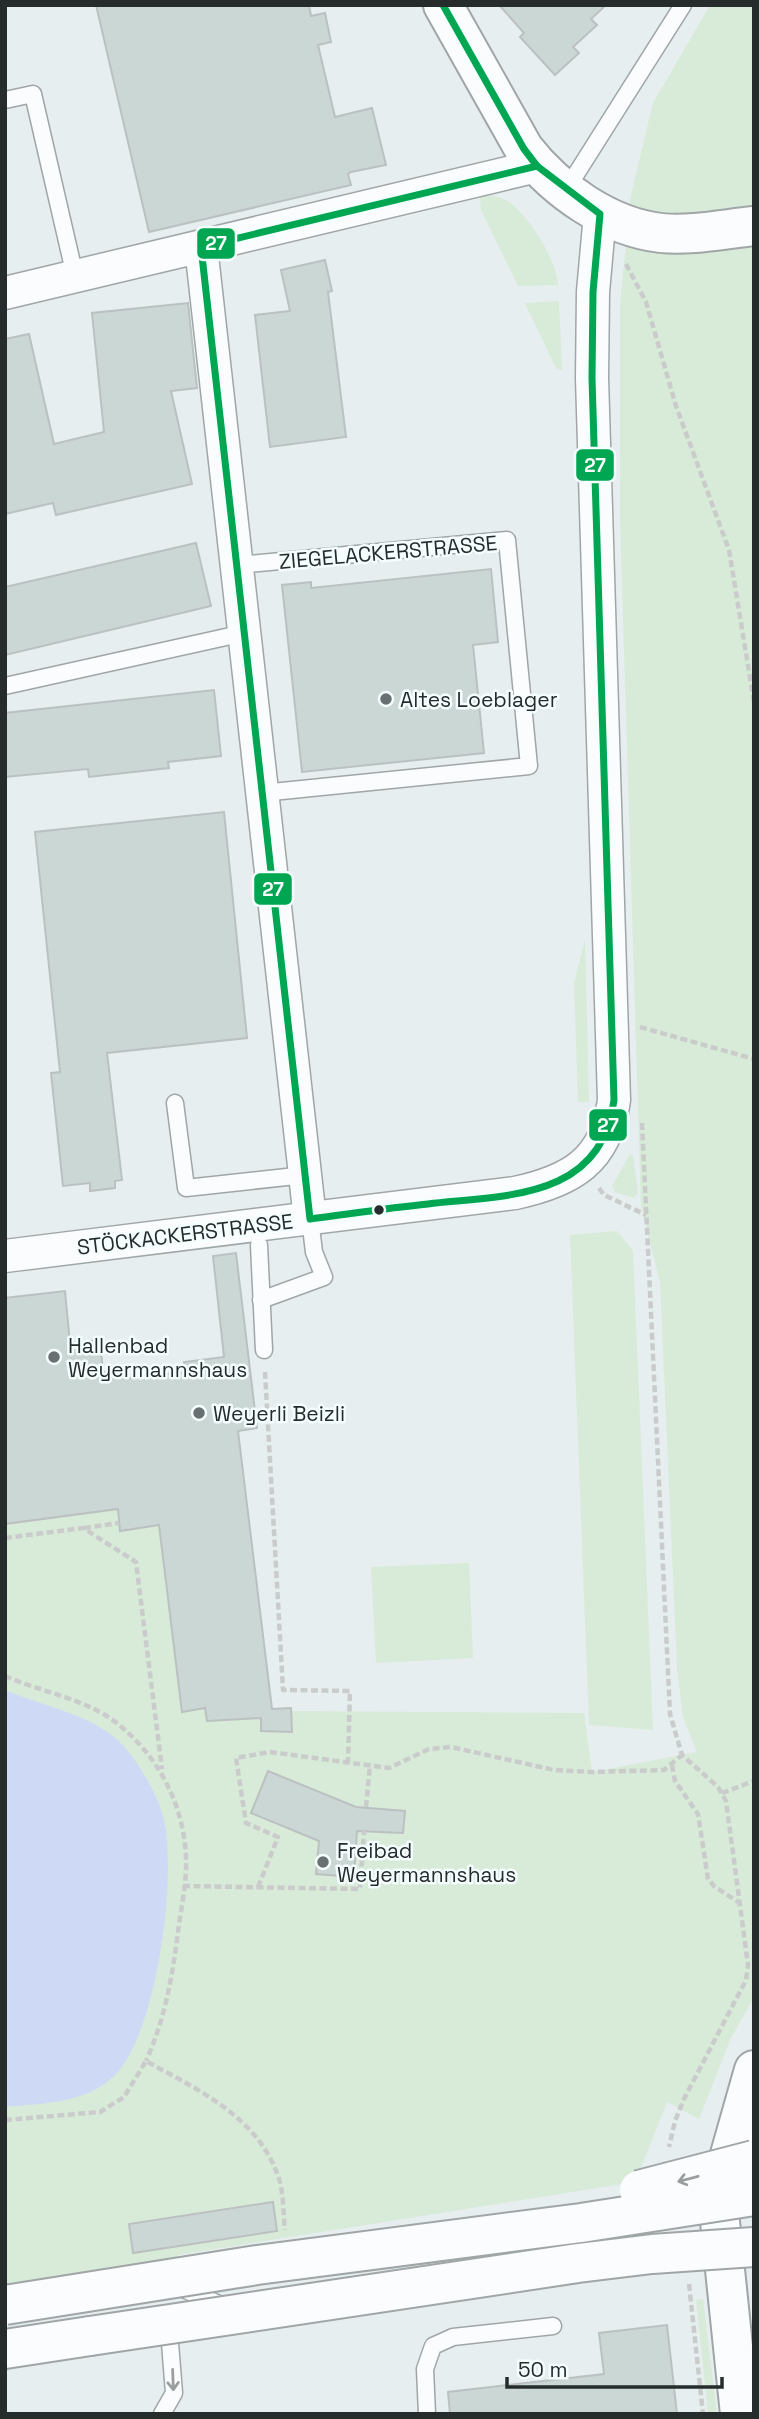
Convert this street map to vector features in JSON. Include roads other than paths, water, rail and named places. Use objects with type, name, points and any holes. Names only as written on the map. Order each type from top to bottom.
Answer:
[{"type":"main road","points":[[443,5],[507,121],[537,166],[566,190],[600,214],[633,227],[660,233],[754,226]]},
{"type":"main road","points":[[740,2414],[726,2230],[741,2159],[754,2070]]},
{"type":"main road","points":[[257,2264],[390,2230],[547,2207],[672,2184],[741,2159]]},
{"type":"main road","points":[[5,2307],[257,2264],[581,2223],[754,2196]]},
{"type":"main road","points":[[5,2349],[666,2244],[726,2230]]},
{"type":"main road","points":[[666,2244],[754,2247]]},
{"type":"street","points":[[5,293],[537,166]]},
{"type":"street","name":"STÖCKACKERSTRASSE","points":[[5,1256],[515,1194],[538,1188],[570,1174],[584,1165],[600,1147],[612,1116],[612,1020],[592,378],[593,292],[600,214]]},
{"type":"street","points":[[201,247],[310,1219]]},
{"type":"lane","points":[[566,190],[683,5]]},
{"type":"lane","points":[[5,100],[33,94],[75,276]]},
{"type":"lane","name":"ZIEGELACKERSTRASSE","points":[[237,565],[507,540],[529,766],[262,793]]},
{"type":"lane","points":[[5,687],[244,633]]},
{"type":"lane","points":[[175,1103],[187,1188],[305,1175]]},
{"type":"lane","points":[[261,1300],[324,1277],[314,1252],[310,1219]]},
{"type":"lane","points":[[259,1245],[264,1350]]},
{"type":"lane","points":[[162,2414],[174,2393],[177,2341],[242,2313],[383,2288],[438,2273],[666,2244]]},
{"type":"lane","points":[[5,2307],[171,2284],[242,2313]]},
{"type":"lane","points":[[427,2414],[425,2369],[433,2346],[453,2337],[553,2326]]},
{"type":"water","points":[[5,1690],[86,1720],[102,1728],[127,1750],[149,1784],[164,1820],[168,1878],[160,1954],[142,2026],[130,2054],[115,2075],[91,2092],[49,2103],[5,2107]]},
{"type":"place","name":"Altes Loeblager","points":[[386,699]]},
{"type":"place","name":"Hallenbad Weyermannshaus","points":[[54,1357]]},
{"type":"place","name":"Weyerli Beizli","points":[[199,1413]]},
{"type":"place","name":"Freibad Weyermannshaus","points":[[323,1862]]}]
